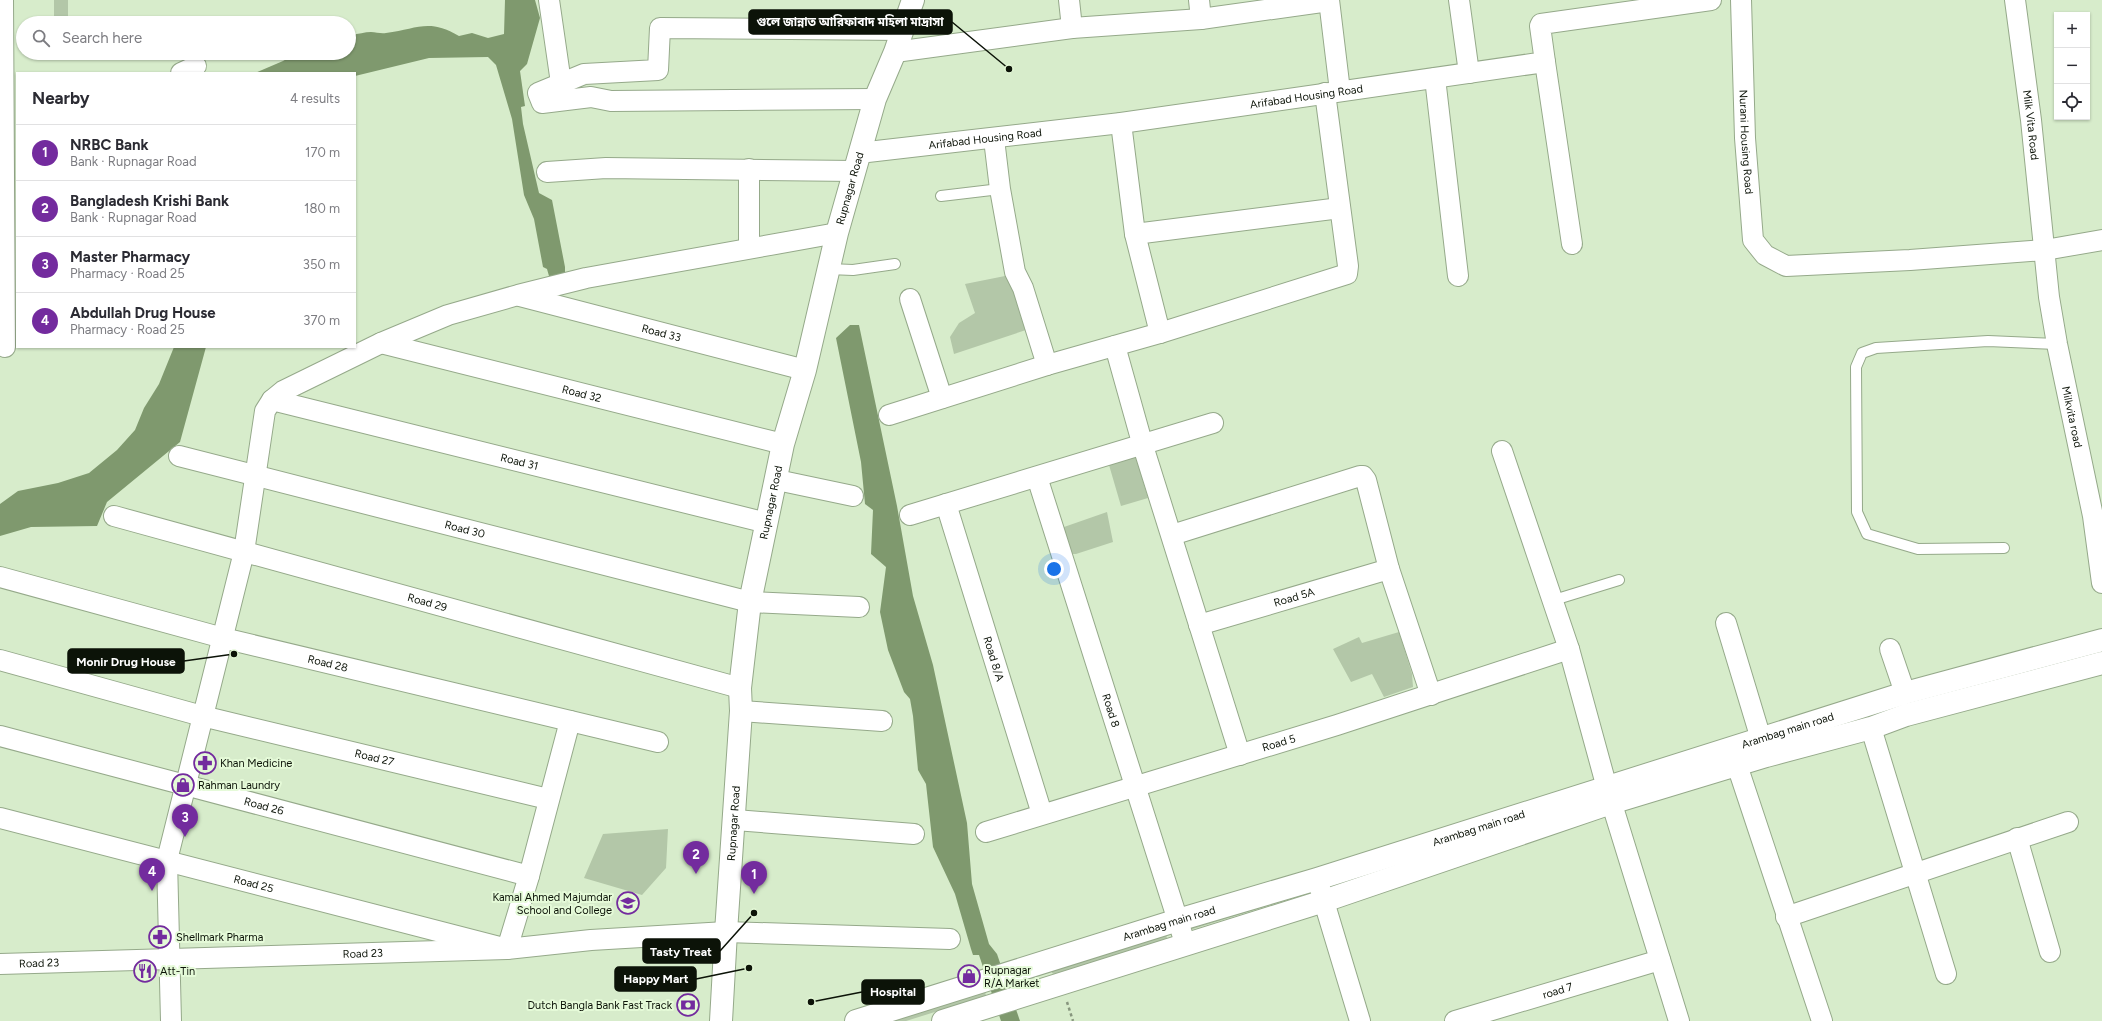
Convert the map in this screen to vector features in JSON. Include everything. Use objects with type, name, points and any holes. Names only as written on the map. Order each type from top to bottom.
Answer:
[{"type":"street","points":[[3,0],[10,86],[5,347]]},
{"type":"street","points":[[549,0],[562,83]]},
{"type":"street","name":"Rupnagar Road","points":[[723,1018],[726,932],[741,710],[740,688],[750,602],[777,480],[783,444],[805,370],[837,233],[875,99],[895,52],[912,0]]},
{"type":"street","points":[[1069,0],[1072,28]]},
{"type":"street","points":[[1199,0],[1201,20]]},
{"type":"street","points":[[1458,0],[1470,73]]},
{"type":"street","points":[[1572,244],[1545,62],[1540,26],[1541,24],[1711,0]]},
{"type":"street","name":"Nurani Housing Road","points":[[1740,0],[1745,138],[1753,240],[1765,255],[1786,266],[1910,260],[2045,250]]},
{"type":"street","name":"Milk Vita Road","points":[[2015,0],[2031,120],[2045,250]]},
{"type":"street","points":[[889,415],[1047,365],[1160,333],[1347,274],[1348,266],[1340,208],[1329,1],[1201,20],[1072,28],[895,52]]},
{"type":"street","points":[[875,99],[611,101],[591,97],[542,103],[538,92],[584,74],[658,70],[660,28],[902,30]]},
{"type":"street","name":"Arifabad Housing Road","points":[[547,172],[606,168],[749,169],[857,162],[994,139],[1120,123],[1545,62]]},
{"type":"street","points":[[1435,78],[1458,276]]},
{"type":"street","points":[[1120,123],[1135,234],[1160,333]]},
{"type":"street","points":[[994,139],[1000,189],[1015,272],[1023,288],[1047,365]]},
{"type":"street","points":[[749,169],[749,248]]},
{"type":"street","points":[[1135,234],[1340,208]]},
{"type":"street","points":[[171,1021],[167,860],[244,552],[265,411],[272,400],[283,391],[381,343],[448,315],[586,278],[837,233]]},
{"type":"street","points":[[2045,250],[2102,240]]},
{"type":"street","name":"Milkvita road","points":[[2045,250],[2057,344],[2098,516],[2102,583]]},
{"type":"street","name":"Road 33","points":[[518,295],[805,370]]},
{"type":"street","points":[[910,299],[942,398]]},
{"type":"street","name":"Road 32","points":[[381,343],[783,444]]},
{"type":"street","points":[[1115,346],[1143,446],[1240,755]]},
{"type":"street","name":"Road 31","points":[[272,400],[767,523]]},
{"type":"street","points":[[910,515],[1143,446],[1213,423]]},
{"type":"street","points":[[1502,450],[1570,649],[1609,796],[1679,1021]]},
{"type":"street","name":"Road 30","points":[[179,456],[750,602],[859,607]]},
{"type":"street","points":[[1172,535],[1360,476],[1366,480],[1389,569],[1431,695]]},
{"type":"street","name":"Road 8","points":[[1037,477],[1185,944]]},
{"type":"street","points":[[777,480],[853,496]]},
{"type":"street","name":"Road 8/A","points":[[946,504],[1042,814]]},
{"type":"street","name":"Road 29","points":[[114,516],[740,688]]},
{"type":"street","name":"Road 5A","points":[[1199,624],[1389,569]]},
{"type":"street","name":"Road 28","points":[[0,577],[223,638],[658,742]]},
{"type":"street","points":[[1726,623],[1761,739]]},
{"type":"street","name":"Arambag main road","points":[[1734,757],[1761,739],[1905,693],[2102,640]]},
{"type":"street","name":"Road 5","points":[[986,832],[1240,755],[1431,695],[1570,649]]},
{"type":"street","points":[[1890,649],[1905,693]]},
{"type":"street","name":"Road 27","points":[[0,660],[202,716],[548,799]]},
{"type":"street","name":"Arambag main road","points":[[856,1021],[982,983],[1178,920],[1609,796],[1734,757],[1871,728],[1906,715],[2102,663]]},
{"type":"street","points":[[741,710],[882,721]]},
{"type":"street","points":[[507,949],[529,876],[548,799],[570,721]]},
{"type":"street","points":[[1871,728],[1946,974]]},
{"type":"street","name":"Road 26","points":[[0,736],[529,876]]},
{"type":"street","points":[[1734,757],[1786,917],[1822,1021]]},
{"type":"street","name":"Arambag main road","points":[[943,1021],[1324,901],[1609,796]]},
{"type":"street","name":"Road 25","points":[[0,818],[507,949]]},
{"type":"street","points":[[734,820],[914,834]]},
{"type":"street","points":[[1786,917],[1915,872],[2068,822]]},
{"type":"street","points":[[2017,838],[2050,952]]},
{"type":"street","points":[[1317,879],[1360,1021]]},
{"type":"street","name":"Road 23","points":[[0,964],[507,949],[591,940],[726,932],[950,939]]},
{"type":"street","name":"road 7","points":[[1455,1021],[1660,960]]},
{"type":"street","points":[[1015,972],[1022,997]]},
{"type":"lane","points":[[941,196],[1000,189]]},
{"type":"lane","points":[[829,268],[853,270],[895,264]]},
{"type":"lane","points":[[2004,548],[1918,549],[1867,534],[1857,512],[1856,367],[1862,353],[1876,348],[1988,341],[2057,344]]},
{"type":"lane","points":[[1554,600],[1619,580]]},
{"type":"shaded area","points":[[54,0],[68,0],[68,16],[54,16]]},
{"type":"shaded area","points":[[505,0],[535,0],[540,18],[527,64],[520,71],[525,106],[521,107],[523,124],[539,193],[552,200],[565,267],[565,279],[551,283],[547,269],[543,267],[534,219],[524,195],[512,119],[496,65],[488,57],[429,58],[356,76],[356,72],[257,72],[285,60],[356,60],[356,34],[364,33],[384,33],[415,27],[431,26],[439,27],[459,36],[472,33],[488,38],[504,34]]},
{"type":"shaded area","points":[[1010,275],[1026,330],[954,354],[950,337],[959,323],[975,313],[965,284]]},
{"type":"shaded area","points":[[850,325],[859,325],[897,506],[913,596],[933,665],[967,823],[972,884],[989,944],[997,954],[1020,1021],[1001,1021],[979,955],[973,955],[955,894],[933,847],[926,784],[918,770],[910,699],[904,692],[888,650],[880,612],[886,567],[871,554],[873,510],[865,504],[861,462],[836,338]]},
{"type":"shaded area","points":[[174,348],[206,348],[180,442],[107,502],[97,526],[31,527],[0,536],[0,504],[18,491],[58,483],[89,473],[117,450],[135,430],[144,408],[159,384]]},
{"type":"shaded area","points":[[1136,457],[1148,498],[1121,506],[1109,465]]},
{"type":"shaded area","points":[[1107,512],[1113,542],[1076,554],[1070,554],[1065,540],[1064,527]]},
{"type":"shaded area","points":[[1399,632],[1412,674],[1413,687],[1384,697],[1372,674],[1351,682],[1333,649],[1359,637],[1362,643]]},
{"type":"shaded area","points":[[668,829],[666,868],[642,895],[584,878],[603,834]]},
{"type":"shaded area","points":[[1304,893],[1301,896],[1190,930],[1188,927]]},
{"type":"shaded area","points":[[1166,933],[1167,939],[1054,974],[1052,973],[1052,971]]},
{"type":"shaded area","points":[[985,991],[986,996],[906,1021],[893,1021]]},
{"type":"place","name":"গুলে জান্নাত আরিফাবাদ মহিলা মাদ্রাসা","points":[[1009,69]]},
{"type":"place","name":"Monir Drug House","points":[[234,654]]},
{"type":"place","name":"Khan Medicine","points":[[205,763]]},
{"type":"place","name":"Rahman Laundry","points":[[183,785]]},
{"type":"place","name":"Master Pharmacy","points":[[185,837]]},
{"type":"place","name":"Bangladesh Krishi Bank","points":[[696,874]]},
{"type":"place","name":"Abdullah Drug House","points":[[152,891]]},
{"type":"place","name":"NRBC Bank","points":[[754,894]]},
{"type":"place","name":"Kamal Ahmed Majumdar School and College","points":[[628,903]]},
{"type":"place","name":"Tasty Treat","points":[[754,913]]},
{"type":"place","name":"Shellmark Pharma","points":[[160,937]]},
{"type":"place","name":"Happy Mart","points":[[749,968]]},
{"type":"place","name":"Att-Tin","points":[[145,971]]},
{"type":"place","name":"Rupnagar R/A Market","points":[[969,976]]},
{"type":"place","name":"Hospital","points":[[811,1002]]},
{"type":"place","name":"Dutch Bangla Bank Fast Track","points":[[688,1005]]}]
